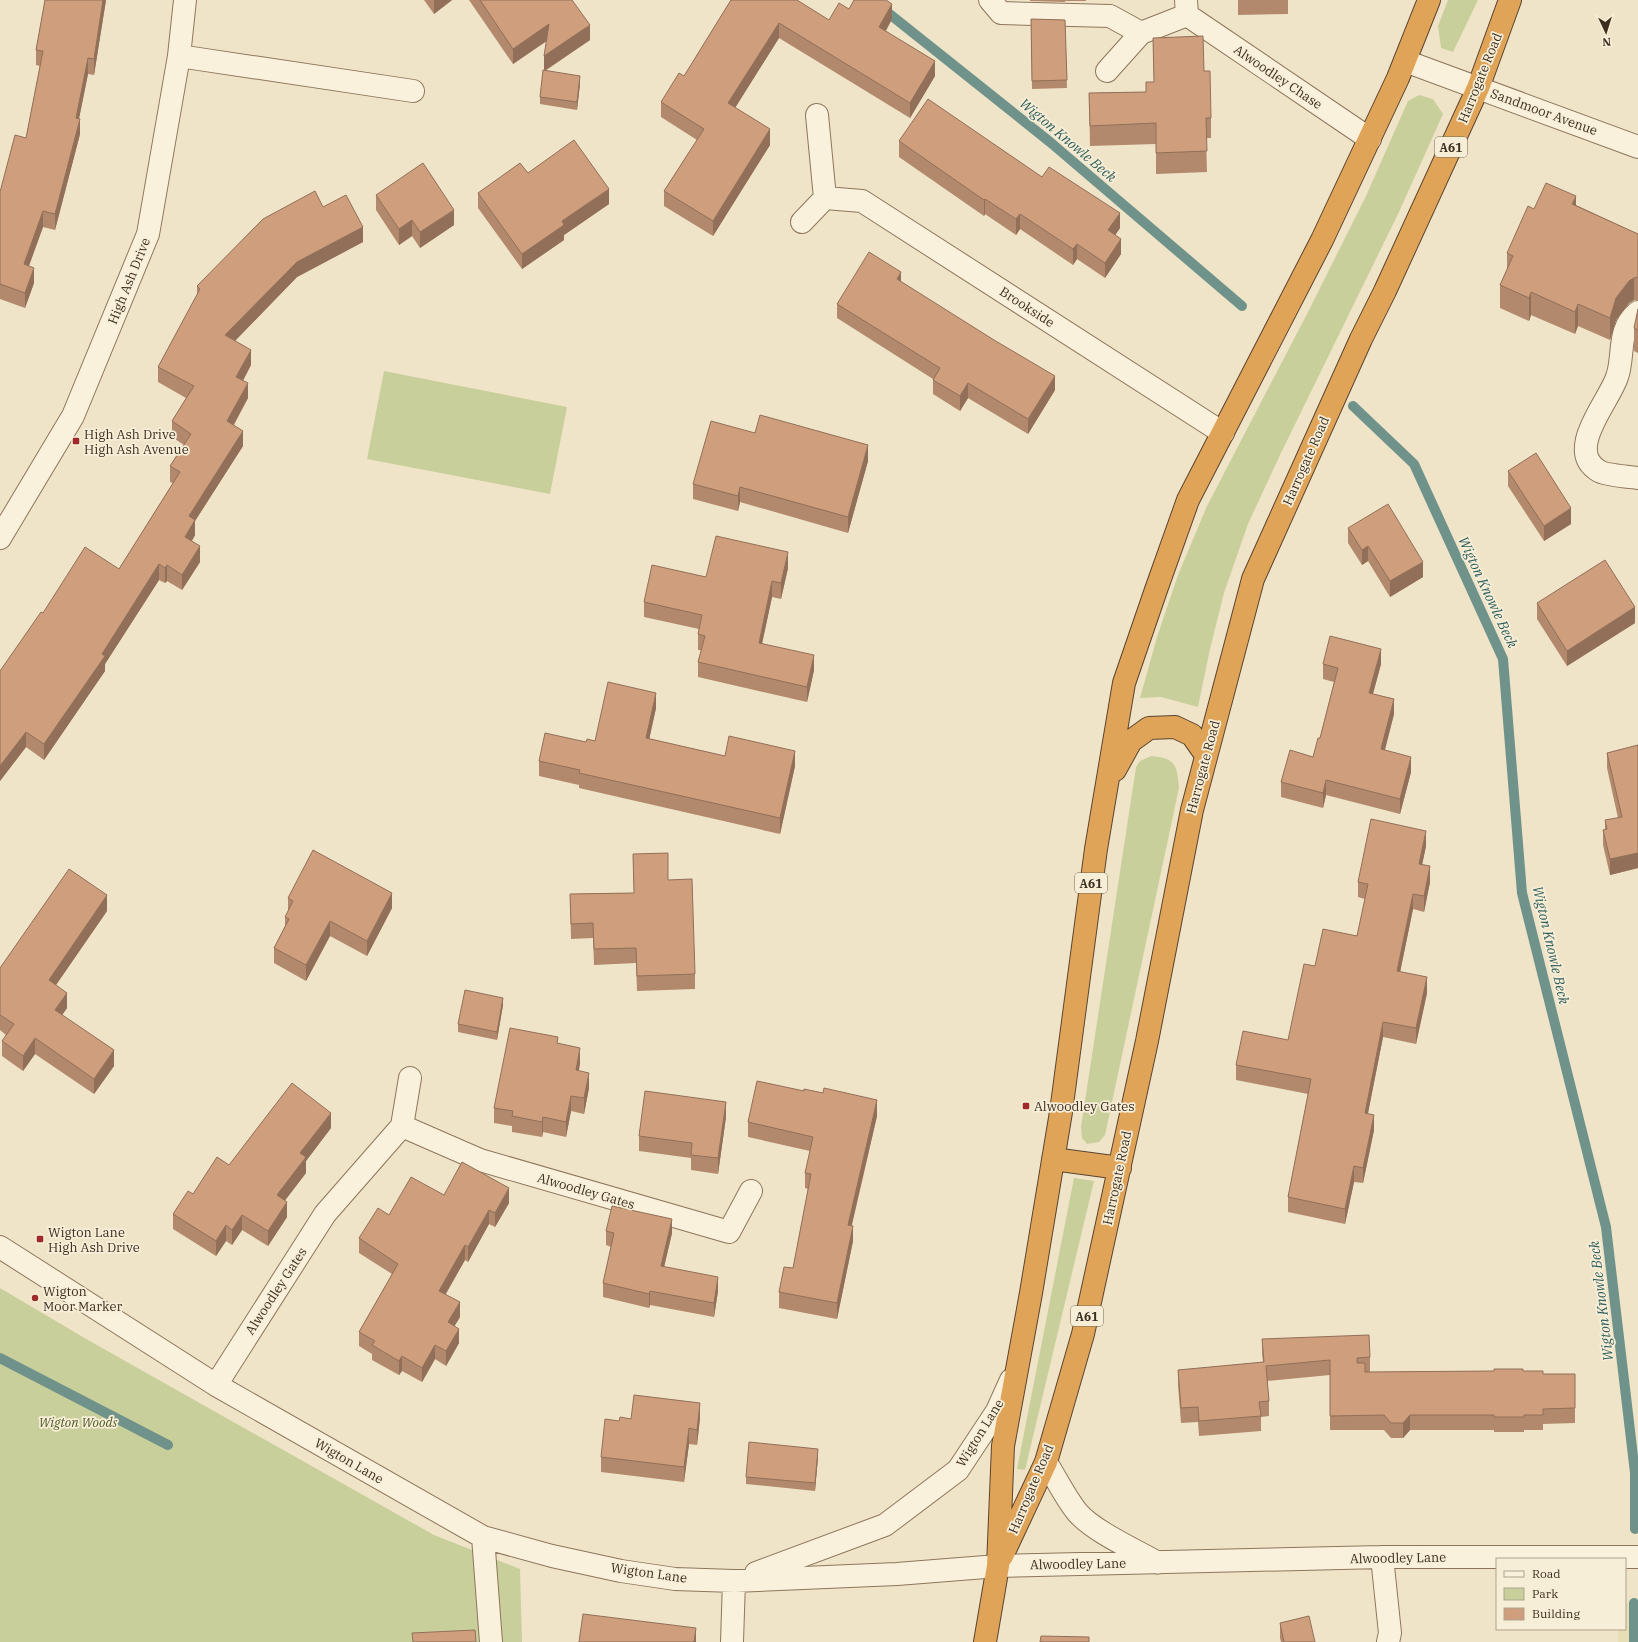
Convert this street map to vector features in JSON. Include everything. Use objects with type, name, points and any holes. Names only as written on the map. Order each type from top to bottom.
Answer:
[{"type":"highway","name":"Harrogate Road","points":[[985,1642],[998,1566],[1003,1446],[1062,1104],[1096,849],[1124,682],[1188,500],[1322,240],[1405,61],[1429,0]]},
{"type":"highway","name":"Harrogate Road","points":[[998,1566],[1046,1462],[1083,1334],[1147,1042],[1192,810],[1254,579],[1361,339],[1388,284],[1478,88],[1510,0]]},
{"type":"highway","name":"A61","points":[[1107,785],[1131,741],[1149,728],[1175,727],[1192,735],[1206,755]]},
{"type":"highway","points":[[1053,1159],[1120,1168]]},
{"type":"street","name":"High Ash Drive","points":[[0,538],[73,416],[148,234],[179,56],[185,0]]},
{"type":"street","points":[[990,0],[1001,14],[1110,16],[1141,33],[1107,71]]},
{"type":"street","name":"Alwoodley Chase","points":[[1141,33],[1187,7],[1370,139]]},
{"type":"street","points":[[179,56],[412,91]]},
{"type":"street","name":"Sandmoor Avenue","points":[[1405,61],[1638,147]]},
{"type":"street","points":[[802,222],[825,198],[817,116]]},
{"type":"street","name":"Brookside","points":[[825,198],[862,201],[1223,433]]},
{"type":"street","points":[[1638,312],[1633,316],[1623,336],[1618,377],[1592,425],[1584,445],[1589,462],[1600,472],[1638,478]]},
{"type":"street","points":[[402,1126],[410,1078]]},
{"type":"street","name":"Alwoodley Gates","points":[[216,1385],[325,1214],[402,1126],[480,1160],[729,1232],[751,1190]]},
{"type":"street","name":"Wigton Lane","points":[[0,1247],[216,1385],[483,1537],[552,1556],[621,1571],[675,1579],[734,1581],[890,1574],[998,1566]]},
{"type":"street","name":"Wigton Lane","points":[[734,1581],[885,1525],[958,1470],[997,1411],[1018,1364]]},
{"type":"street","name":"Alwoodley Lane","points":[[1046,1462],[1078,1512],[1094,1526],[1158,1563]]},
{"type":"street","points":[[483,1537],[491,1642]]},
{"type":"street","points":[[1382,1557],[1390,1633],[1388,1642]]},
{"type":"street","name":"Alwoodley Lane","points":[[998,1566],[1382,1557],[1638,1557]]},
{"type":"street","points":[[732,1642],[734,1581]]},
{"type":"shaded area","points":[[1626,1603],[1638,1603],[1638,1642],[1618,1642],[1618,1630],[1626,1630]]},
{"type":"green space","points":[[1448,0],[1478,0],[1453,52],[1441,48],[1438,26]]},
{"type":"green space","points":[[1419,95],[1433,99],[1443,114],[1399,212],[1280,455],[1248,524],[1224,593],[1198,707],[1161,697],[1140,698],[1157,637],[1178,575],[1207,506],[1309,310],[1366,196],[1408,101]]},
{"type":"green space","points":[[384,371],[567,407],[550,494],[367,459]]},
{"type":"green space","points":[[1151,756],[1166,759],[1174,764],[1179,788],[1105,1135],[1099,1142],[1087,1144],[1082,1138],[1081,1127],[1136,767],[1140,761]]},
{"type":"green space","points":[[1074,1178],[1094,1181],[1025,1470],[1017,1469]]},
{"type":"green space","name":"Wigton Woods","points":[[0,1288],[88,1340],[434,1535],[520,1569],[522,1642],[0,1642]]},
{"type":"building","points":[[45,0],[103,0],[94,59],[88,58],[76,118],[80,119],[55,214],[43,211],[24,264],[34,268],[25,293],[0,284],[0,192],[15,135],[26,138],[43,51],[36,50]]},
{"type":"building","points":[[480,0],[572,0],[590,25],[544,56],[549,24],[513,49]]},
{"type":"building","points":[[731,0],[797,0],[829,20],[839,3],[849,9],[854,0],[886,0],[892,4],[879,27],[935,61],[910,103],[779,23],[728,103],[770,129],[713,221],[664,191],[704,129],[661,102],[679,73],[684,76]]},
{"type":"building","points":[[1031,19],[1065,20],[1067,80],[1032,81]]},
{"type":"building","points":[[1203,36],[1204,71],[1210,71],[1211,118],[1206,118],[1207,151],[1156,153],[1156,123],[1090,126],[1089,93],[1146,92],[1146,82],[1154,82],[1153,38]]},
{"type":"building","points":[[543,70],[580,76],[577,102],[540,97]]},
{"type":"building","points":[[928,99],[1042,177],[1049,167],[1120,213],[1108,230],[1121,239],[1105,263],[1077,244],[1073,249],[1020,214],[1016,219],[985,199],[984,200],[899,141]]},
{"type":"building","points":[[574,140],[609,189],[562,221],[564,225],[522,254],[478,193],[520,163],[528,173]]},
{"type":"building","points":[[423,163],[454,210],[420,232],[412,220],[399,229],[376,195]]},
{"type":"building","points":[[1546,183],[1576,196],[1572,204],[1638,234],[1638,277],[1629,281],[1616,298],[1610,318],[1578,304],[1575,312],[1531,292],[1529,298],[1500,285],[1513,256],[1507,253],[1528,206],[1534,209]]},
{"type":"building","points":[[315,191],[323,207],[346,195],[363,227],[297,262],[225,335],[251,350],[236,377],[248,383],[227,421],[243,431],[189,516],[195,520],[185,537],[200,546],[182,575],[167,565],[165,568],[159,564],[102,654],[105,656],[44,744],[26,732],[0,766],[0,671],[41,612],[43,613],[85,547],[119,569],[180,472],[170,466],[191,434],[172,421],[194,386],[158,367],[200,289],[197,286],[263,219]]},
{"type":"building","points":[[869,252],[901,272],[897,279],[994,340],[1055,376],[1028,419],[968,383],[960,396],[933,380],[940,368],[837,304]]},
{"type":"building","points":[[1638,309],[1638,330],[1634,328]]},
{"type":"building","points":[[760,415],[868,445],[848,517],[740,487],[738,496],[693,484],[711,421],[755,433]]},
{"type":"building","points":[[1536,453],[1571,508],[1544,526],[1508,471]]},
{"type":"building","points":[[1388,504],[1423,562],[1390,581],[1368,546],[1362,550],[1348,528]]},
{"type":"building","points":[[716,536],[788,552],[781,583],[772,581],[759,643],[814,655],[807,687],[698,662],[705,636],[698,634],[702,615],[644,602],[652,565],[706,577]]},
{"type":"building","points":[[1605,560],[1635,607],[1567,651],[1537,603]]},
{"type":"building","points":[[1330,636],[1381,649],[1369,693],[1394,699],[1381,749],[1411,757],[1400,799],[1326,780],[1323,793],[1281,782],[1290,750],[1313,757],[1318,738],[1320,738],[1338,668],[1323,664]]},
{"type":"building","points":[[608,682],[656,693],[646,738],[725,756],[729,736],[795,751],[780,818],[579,773],[580,770],[539,761],[545,733],[586,742],[587,739],[595,741]]},
{"type":"building","points":[[1638,745],[1638,853],[1610,859],[1603,830],[1607,829],[1605,820],[1622,817],[1607,753]]},
{"type":"building","points":[[1371,819],[1426,831],[1419,864],[1430,866],[1424,896],[1413,894],[1397,971],[1427,977],[1416,1028],[1383,1022],[1365,1113],[1374,1115],[1363,1168],[1354,1166],[1345,1209],[1288,1197],[1311,1079],[1236,1065],[1243,1031],[1288,1040],[1304,964],[1315,966],[1323,929],[1357,936],[1368,884],[1358,882]]},
{"type":"building","points":[[313,850],[392,893],[367,941],[330,921],[306,965],[274,948],[289,919],[285,917],[293,901],[288,898]]},
{"type":"building","points":[[668,853],[668,880],[692,879],[695,974],[637,976],[636,948],[594,949],[593,923],[571,924],[570,894],[634,893],[633,854]]},
{"type":"building","points":[[69,869],[107,895],[49,980],[67,993],[55,1010],[114,1050],[94,1079],[35,1038],[23,1056],[2,1041],[14,1024],[0,1015],[0,968]]},
{"type":"building","points":[[465,990],[503,998],[497,1032],[458,1024]]},
{"type":"building","points":[[510,1028],[558,1037],[557,1043],[580,1048],[576,1070],[589,1073],[584,1098],[571,1096],[566,1122],[543,1117],[542,1122],[512,1116],[513,1111],[494,1108]]},
{"type":"building","points":[[757,1081],[804,1091],[804,1089],[823,1093],[824,1088],[877,1100],[848,1225],[853,1226],[837,1303],[779,1292],[784,1267],[793,1268],[811,1174],[805,1173],[813,1137],[748,1122]]},
{"type":"building","points":[[292,1083],[331,1113],[300,1153],[306,1157],[277,1195],[287,1202],[268,1231],[242,1215],[232,1230],[226,1225],[216,1241],[173,1214],[188,1191],[193,1194],[217,1157],[229,1165]]},
{"type":"building","points":[[645,1091],[726,1102],[718,1158],[691,1155],[692,1143],[639,1136]]},
{"type":"building","points":[[462,1162],[509,1188],[495,1213],[489,1210],[468,1247],[465,1245],[439,1291],[460,1302],[448,1322],[459,1329],[446,1351],[435,1345],[422,1368],[402,1356],[399,1361],[372,1345],[375,1341],[359,1332],[398,1264],[359,1238],[378,1208],[389,1215],[411,1177],[444,1195]]},
{"type":"building","points":[[612,1206],[672,1219],[661,1266],[718,1277],[714,1303],[650,1291],[649,1294],[603,1283],[614,1233],[606,1231]]},
{"type":"building","points":[[1369,1335],[1370,1357],[1357,1358],[1357,1363],[1365,1363],[1365,1372],[1494,1371],[1494,1369],[1523,1369],[1523,1371],[1543,1371],[1543,1374],[1575,1374],[1575,1408],[1543,1409],[1543,1415],[1524,1415],[1524,1417],[1494,1417],[1494,1415],[1410,1415],[1403,1423],[1391,1423],[1384,1415],[1330,1416],[1330,1360],[1266,1366],[1269,1401],[1259,1402],[1261,1416],[1199,1421],[1198,1407],[1181,1408],[1178,1370],[1264,1362],[1262,1339]]},
{"type":"building","points":[[634,1395],[700,1403],[697,1430],[689,1428],[684,1467],[601,1457],[605,1419],[619,1421],[620,1417],[631,1419]]},
{"type":"building","points":[[749,1442],[818,1449],[815,1483],[746,1477]]},
{"type":"building","points":[[583,1614],[696,1628],[694,1642],[579,1642]]},
{"type":"building","points":[[1309,1616],[1315,1642],[1284,1642],[1280,1623]]},
{"type":"building","points":[[475,1630],[476,1642],[413,1642],[412,1633]]},
{"type":"building","points":[[1041,1636],[1089,1637],[1089,1642],[1040,1642]]},
{"type":"waterway","name":"Wigton Knowle Beck","points":[[872,0],[1050,142],[1242,306]]},
{"type":"waterway","name":"Wigton Knowle Beck","points":[[1353,406],[1414,464],[1503,659],[1522,893],[1606,1227],[1635,1473],[1635,1529]]},
{"type":"waterway","points":[[0,1358],[168,1445]]},
{"type":"waterway","name":"Wigton Knowle Beck","points":[[1634,1603],[1634,1642]]},
{"type":"place","name":"High Ash Drive High Ash Avenue","points":[[76,441]]},
{"type":"place","name":"Alwoodley Gates","points":[[1026,1106]]},
{"type":"place","name":"Wigton Lane High Ash Drive","points":[[40,1239]]},
{"type":"place","name":"Wigton Moor Marker","points":[[35,1298]]}]
